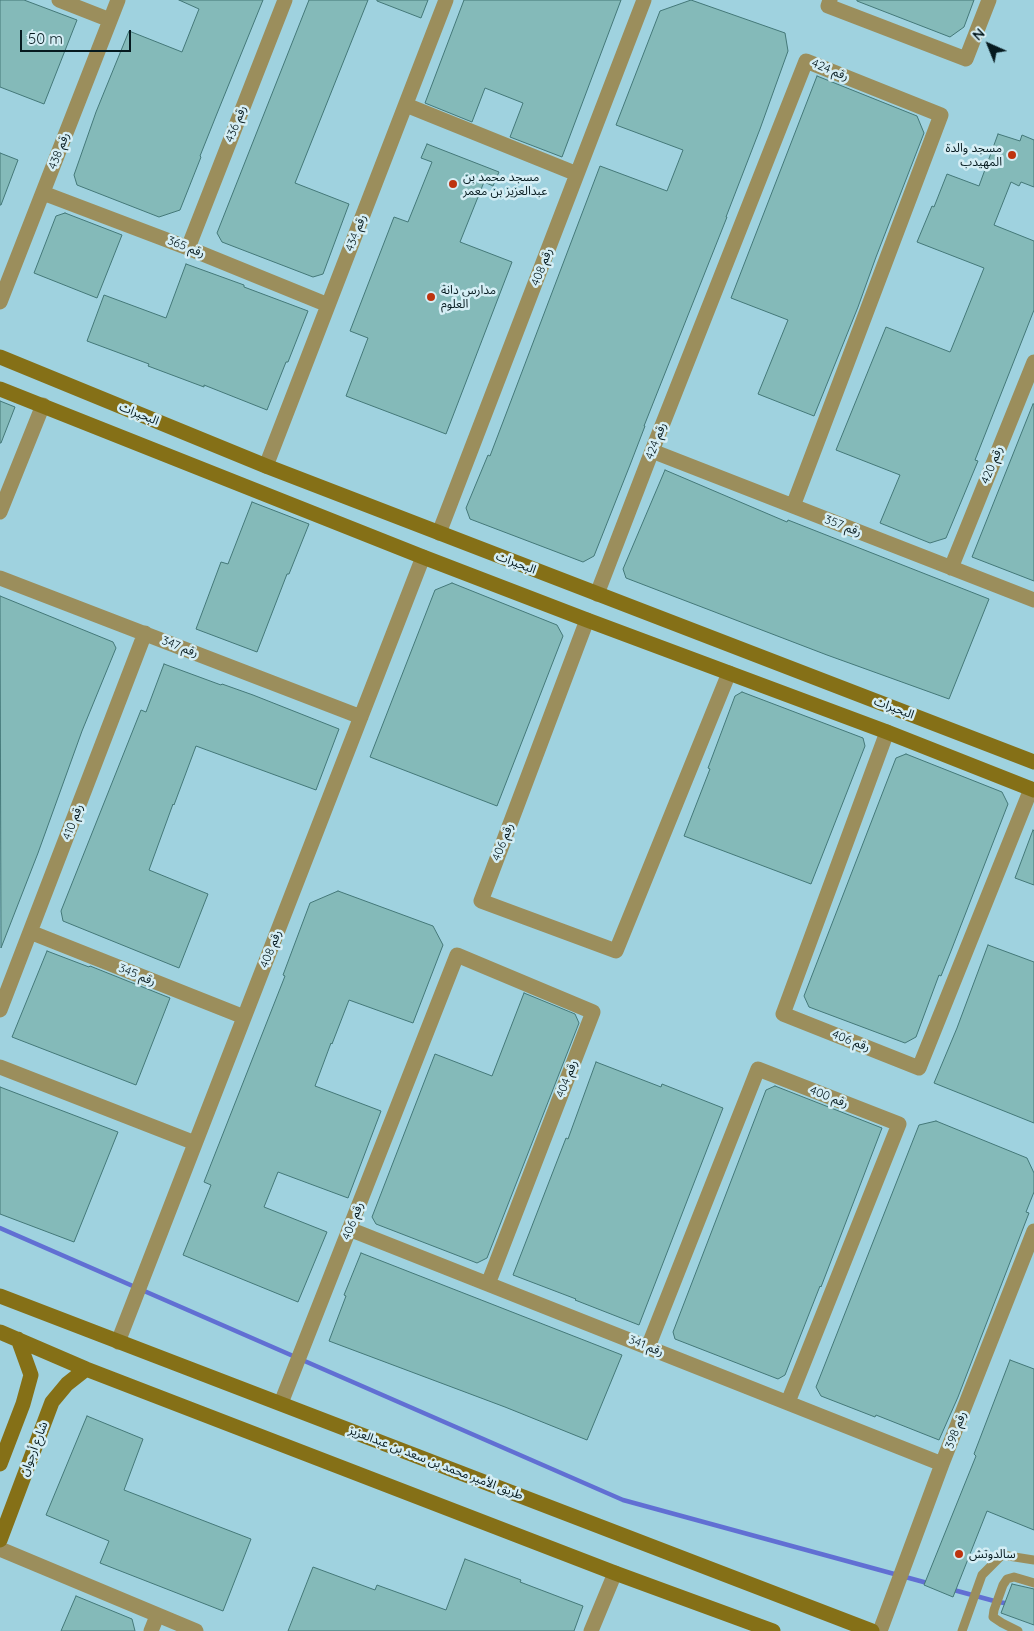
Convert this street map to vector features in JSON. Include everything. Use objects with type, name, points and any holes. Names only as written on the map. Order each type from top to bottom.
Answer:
[{"type":"street","points":[[58,0],[110,20]]},
{"type":"street","name":"رقم 438","points":[[0,302],[118,0]]},
{"type":"street","name":"رقم 436","points":[[188,248],[285,0]]},
{"type":"street","name":"رقم 434","points":[[263,465],[328,305],[446,0]]},
{"type":"street","name":"رقم 408","points":[[439,533],[644,0]]},
{"type":"street","points":[[830,0],[828,6],[966,59],[989,0]]},
{"type":"street","name":"رقم 424","points":[[597,594],[806,61],[941,115],[793,506]]},
{"type":"street","points":[[406,106],[577,174]]},
{"type":"street","name":"رقم 365","points":[[43,193],[188,248],[328,305]]},
{"type":"street","name":"البحيرات","points":[[0,357],[263,465],[1034,762]]},
{"type":"street","name":"رقم 420","points":[[951,568],[1034,362]]},
{"type":"street","name":"البحيرات","points":[[0,389],[423,557],[887,732],[1032,789]]},
{"type":"street","points":[[0,512],[43,405]]},
{"type":"street","name":"رقم 357","points":[[652,451],[1034,600]]},
{"type":"street","points":[[251,488],[263,465]]},
{"type":"street","name":"رقم 408","points":[[118,1342],[423,557]]},
{"type":"street","name":"رقم 347","points":[[0,578],[360,717]]},
{"type":"street","name":"رقم 406","points":[[587,620],[481,901],[616,951],[729,673]]},
{"type":"street","name":"رقم 410","points":[[0,1010],[145,633]]},
{"type":"street","name":"رقم 406","points":[[887,732],[784,1014],[919,1068],[1032,789]]},
{"type":"street","name":"رقم 345","points":[[30,932],[244,1017]]},
{"type":"street","name":"رقم 406","points":[[281,1403],[457,955]]},
{"type":"street","name":"رقم 404","points":[[457,955],[593,1012],[488,1284]]},
{"type":"street","points":[[0,1067],[195,1143]]},
{"type":"street","name":"رقم 400","points":[[648,1347],[758,1069],[899,1124],[788,1402]]},
{"type":"street","name":"رقم 341","points":[[349,1229],[942,1464]]},
{"type":"street","name":"رقم 398","points":[[880,1631],[942,1464],[1034,1231]]},
{"type":"street","name":"طريق الأمير محمد بن سعد بن عبدالعزيز","points":[[0,1296],[872,1631]]},
{"type":"street","points":[[0,1332],[86,1369],[615,1573],[773,1631]]},
{"type":"street","points":[[0,1464],[23,1404],[31,1376],[18,1339]]},
{"type":"street","name":"شارع أرجوان","points":[[0,1540],[52,1402],[67,1384],[86,1369]]},
{"type":"street","points":[[23,1404],[48,1414]]},
{"type":"street","points":[[0,1549],[196,1631]]},
{"type":"street","points":[[591,1631],[615,1573]]},
{"type":"street","points":[[152,1631],[157,1616]]},
{"type":"lane","points":[[962,1631],[982,1575],[1002,1556],[1034,1560]]},
{"type":"lane","points":[[1018,1631],[993,1617],[994,1610],[1007,1579],[1014,1577],[1034,1583]]},
{"type":"building","points":[[0,0],[24,0],[77,20],[44,104],[0,87]]},
{"type":"building","points":[[179,0],[263,0],[180,210],[159,217],[77,185],[74,175],[96,112],[129,31],[182,52],[199,9]]},
{"type":"building","points":[[309,0],[368,0],[295,183],[349,204],[323,274],[313,277],[222,242],[217,233]]},
{"type":"building","points":[[377,0],[428,0],[421,18]]},
{"type":"building","points":[[464,0],[621,0],[562,157],[510,137],[523,103],[485,88],[472,122],[425,103]]},
{"type":"building","points":[[691,0],[785,33],[788,51],[727,217],[594,556],[583,562],[470,519],[466,508],[488,455],[490,456],[600,166],[667,191],[683,150],[616,125],[660,11]]},
{"type":"building","points":[[857,0],[974,0],[964,27],[950,37]]},
{"type":"building","points":[[817,76],[917,116],[924,133],[858,307],[814,416],[758,394],[788,320],[731,298]]},
{"type":"building","points":[[998,134],[1020,141],[1022,135],[1034,140],[1034,187],[1021,182],[1019,186],[1011,182],[994,225],[1034,241],[1034,310],[975,460],[978,461],[946,538],[930,543],[880,523],[900,475],[836,450],[886,327],[950,352],[984,268],[917,242],[947,174],[979,186]]},
{"type":"building","name":"مدارس دانة العلوم","points":[[427,144],[499,172],[493,186],[484,182],[460,242],[512,262],[446,434],[346,396],[368,338],[350,331],[394,217],[408,222],[432,162],[421,158]]},
{"type":"building","points":[[0,153],[18,160],[1,205],[0,205]]},
{"type":"building","points":[[65,213],[122,235],[97,298],[34,273],[56,216]]},
{"type":"building","points":[[186,264],[308,311],[267,410],[204,385],[204,387],[148,366],[149,364],[87,341],[104,295],[166,318]]},
{"type":"building","points":[[0,401],[15,407],[1,443],[0,443]]},
{"type":"building","points":[[1034,404],[1034,581],[972,557]]},
{"type":"building","points":[[665,470],[787,522],[788,520],[989,599],[949,699],[827,655],[626,578],[623,569]]},
{"type":"building","points":[[252,502],[309,524],[289,574],[287,574],[257,652],[196,629],[221,562],[228,564]]},
{"type":"building","points":[[452,583],[557,625],[563,636],[497,806],[370,757],[435,590]]},
{"type":"building","points":[[0,596],[113,642],[116,648],[82,731],[1,948]]},
{"type":"building","points":[[164,664],[253,695],[339,729],[316,790],[196,746],[149,870],[208,894],[179,968],[63,921],[61,911],[141,710],[146,712]]},
{"type":"building","points":[[742,692],[863,738],[865,746],[811,884],[684,836],[735,696]]},
{"type":"building","points":[[906,754],[1002,792],[1008,804],[916,1037],[905,1043],[809,1007],[804,996],[896,758]]},
{"type":"building","points":[[1034,831],[1034,885],[1015,878]]},
{"type":"building","points":[[338,891],[433,926],[443,945],[413,1023],[349,1000],[331,1043],[315,1086],[381,1111],[348,1198],[278,1172],[264,1207],[327,1232],[298,1302],[183,1255],[211,1185],[204,1182],[285,976],[283,975],[310,903]]},
{"type":"building","points":[[988,945],[1034,962],[1034,1123],[934,1083]]},
{"type":"building","points":[[47,951],[170,998],[136,1085],[12,1037]]},
{"type":"building","points":[[524,993],[575,1014],[579,1023],[487,1258],[477,1263],[376,1224],[372,1217],[435,1054],[492,1076]]},
{"type":"building","points":[[596,1062],[661,1087],[662,1084],[723,1108],[639,1325],[513,1275],[566,1138],[568,1139]]},
{"type":"building","points":[[775,1086],[882,1128],[785,1375],[778,1379],[675,1339],[673,1332],[766,1090]]},
{"type":"building","points":[[0,1087],[118,1132],[74,1242],[0,1214]]},
{"type":"building","points":[[936,1121],[1027,1158],[1034,1173],[1034,1192],[1026,1212],[1029,1213],[958,1397],[939,1440],[821,1396],[816,1387],[919,1125]]},
{"type":"building","points":[[361,1253],[622,1355],[587,1440],[329,1341],[346,1296],[344,1295]]},
{"type":"building","points":[[1010,1360],[1034,1369],[1034,1530],[987,1511],[953,1597],[924,1585],[976,1456],[974,1454]]},
{"type":"building","points":[[87,1416],[143,1439],[124,1490],[251,1539],[223,1611],[100,1563],[109,1541],[46,1515]]},
{"type":"building","points":[[465,1559],[583,1606],[574,1631],[288,1631],[313,1567],[375,1590],[377,1585],[446,1610]]},
{"type":"building","points":[[1012,1584],[1034,1589],[1034,1625],[1001,1613]]},
{"type":"building","points":[[76,1596],[132,1619],[135,1631],[61,1631]]},
{"type":"waterway","points":[[0,1228],[623,1500],[931,1584]]},
{"type":"waterway","points":[[950,1589],[1011,1604]]},
{"type":"place","name":"مسجد والدة المهيدب","points":[[1012,155]]},
{"type":"place","name":"مسجد محمد بن عبدالعزيز بن معمر","points":[[453,184]]},
{"type":"place","name":"مدارس دانة العلوم","points":[[431,297]]},
{"type":"place","name":"سالدوتش","points":[[959,1554]]}]
